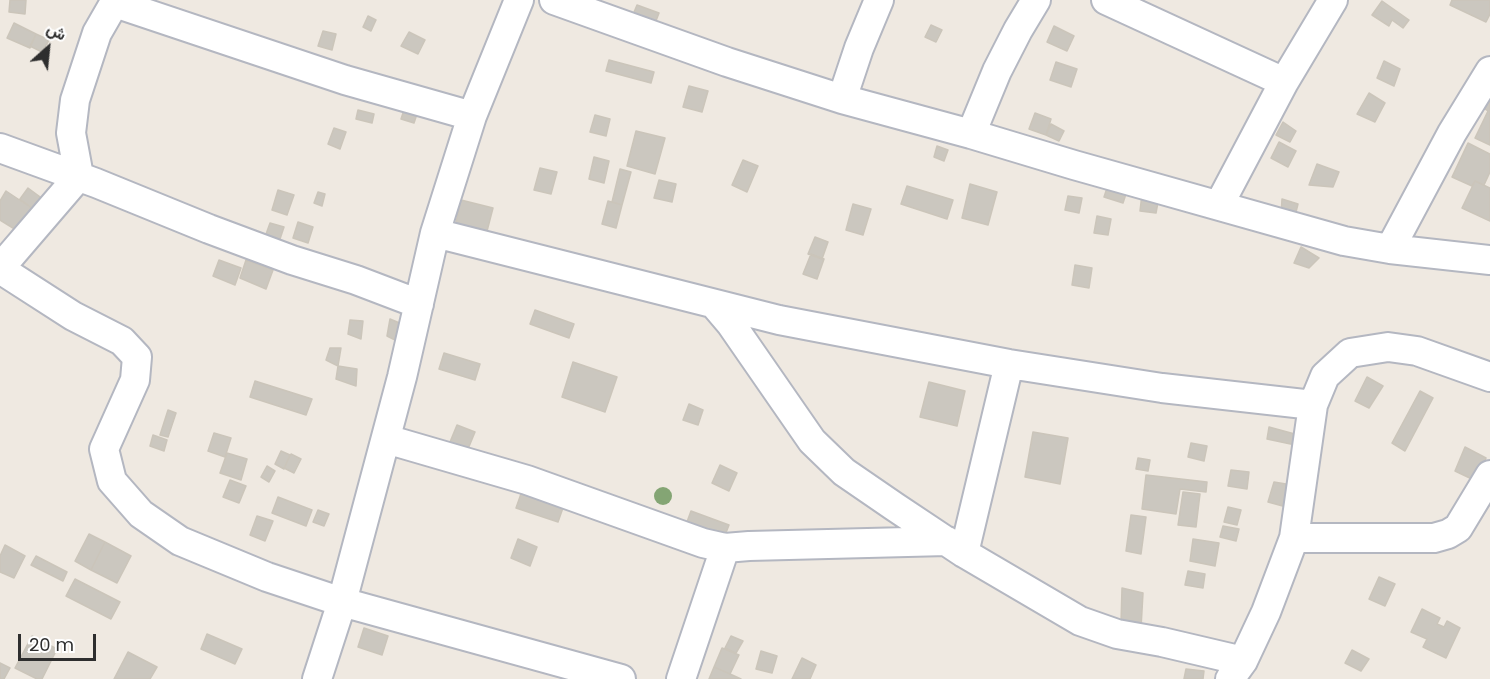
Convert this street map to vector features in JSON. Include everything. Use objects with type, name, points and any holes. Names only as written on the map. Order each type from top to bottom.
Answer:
[{"type":"street","points":[[317,679],[342,602],[386,439],[435,232],[472,116],[519,0]]},
{"type":"street","points":[[554,0],[727,62],[842,99],[1344,241],[1390,249],[1490,260]]},
{"type":"street","points":[[842,99],[859,48],[879,0]]},
{"type":"street","points":[[971,134],[997,71],[1036,0]]},
{"type":"street","points":[[1106,0],[1284,82]]},
{"type":"street","points":[[1220,205],[1284,82],[1332,0]]},
{"type":"street","points":[[79,176],[71,133],[75,100],[97,33],[115,1],[345,80],[472,116]]},
{"type":"street","points":[[1390,249],[1452,133],[1490,70]]},
{"type":"street","points":[[0,148],[79,176],[292,260],[356,280],[419,304]]},
{"type":"street","points":[[79,176],[0,269],[73,316],[122,341],[137,357],[135,380],[104,449],[112,481],[141,514],[180,542],[267,577],[342,602],[621,679]]},
{"type":"street","points":[[435,232],[779,320],[1008,364],[1162,388],[1313,405]]},
{"type":"street","points":[[714,304],[731,324],[812,441],[844,472],[956,547],[1080,621],[1117,634],[1162,642],[1236,670],[1266,612],[1294,538],[1313,405],[1325,376],[1350,353],[1388,347],[1417,351],[1490,377]]},
{"type":"street","points":[[956,547],[1008,364]]},
{"type":"street","points":[[386,439],[527,480],[703,543],[725,548],[956,547]]},
{"type":"street","points":[[1294,538],[1434,538],[1448,534],[1458,528],[1490,475]]},
{"type":"street","points":[[681,679],[725,548]]},
{"type":"building","points":[[10,0],[26,0],[25,14],[9,12]]},
{"type":"building","points":[[1452,0],[1490,0],[1490,14],[1486,22],[1450,5]]},
{"type":"building","points":[[1382,1],[1409,20],[1403,28],[1392,20],[1389,26],[1372,15]]},
{"type":"building","points":[[637,5],[659,13],[654,26],[632,17]]},
{"type":"building","points":[[368,16],[376,20],[371,31],[363,27]]},
{"type":"building","points":[[14,23],[36,34],[30,48],[7,38]]},
{"type":"building","points":[[931,25],[942,30],[936,42],[925,37]]},
{"type":"building","points":[[1054,26],[1074,36],[1067,51],[1047,42]]},
{"type":"building","points":[[323,31],[336,34],[332,50],[318,46]]},
{"type":"building","points":[[409,32],[425,40],[418,54],[401,46]]},
{"type":"building","points":[[36,34],[49,40],[42,52],[30,46]]},
{"type":"building","points":[[609,60],[654,72],[651,83],[606,71]]},
{"type":"building","points":[[1384,61],[1400,69],[1394,86],[1377,78]]},
{"type":"building","points":[[1056,62],[1077,69],[1071,87],[1050,80]]},
{"type":"building","points":[[689,86],[708,91],[702,112],[683,107]]},
{"type":"building","points":[[1369,93],[1385,103],[1375,122],[1357,114]]},
{"type":"building","points":[[1490,99],[1490,145],[1475,138],[1488,111],[1485,109]]},
{"type":"building","points":[[406,104],[419,108],[414,123],[401,119]]},
{"type":"building","points":[[358,110],[374,114],[372,123],[356,119]]},
{"type":"building","points":[[1035,113],[1051,119],[1046,135],[1029,129]]},
{"type":"building","points":[[595,115],[610,119],[606,136],[590,132]]},
{"type":"building","points":[[1283,122],[1296,131],[1290,142],[1276,135]]},
{"type":"building","points":[[1051,124],[1064,131],[1059,141],[1046,135]]},
{"type":"building","points":[[334,128],[346,132],[340,149],[328,144]]},
{"type":"building","points":[[636,131],[665,138],[655,174],[627,166]]},
{"type":"building","points":[[1279,142],[1296,151],[1288,167],[1271,158]]},
{"type":"building","points":[[1468,143],[1490,154],[1490,172],[1484,185],[1475,181],[1472,186],[1452,177]]},
{"type":"building","points":[[937,146],[948,150],[944,161],[934,157]]},
{"type":"building","points":[[594,157],[609,161],[604,183],[589,179]]},
{"type":"building","points":[[743,160],[758,166],[747,192],[732,185]]},
{"type":"building","points":[[1317,164],[1339,172],[1333,187],[1309,185]]},
{"type":"building","points":[[540,168],[557,172],[551,194],[534,190]]},
{"type":"building","points":[[620,169],[631,172],[622,205],[612,202]]},
{"type":"building","points":[[659,180],[676,184],[672,202],[654,198]]},
{"type":"building","points":[[1475,181],[1490,188],[1490,221],[1462,208]]},
{"type":"building","points":[[970,184],[997,192],[988,225],[962,218]]},
{"type":"building","points":[[1108,185],[1127,191],[1123,203],[1104,197]]},
{"type":"building","points":[[907,186],[953,200],[947,219],[901,204]]},
{"type":"building","points":[[28,188],[47,202],[39,213],[20,199]]},
{"type":"building","points":[[278,190],[294,195],[287,215],[272,210]]},
{"type":"building","points":[[6,191],[36,211],[21,233],[0,220],[0,201]]},
{"type":"building","points":[[318,192],[325,194],[322,206],[314,203]]},
{"type":"building","points":[[1142,194],[1159,197],[1156,213],[1140,211]]},
{"type":"building","points":[[1068,196],[1082,198],[1079,213],[1065,210]]},
{"type":"building","points":[[1282,199],[1298,204],[1295,216],[1281,216]]},
{"type":"building","points":[[461,200],[493,208],[486,235],[455,227]]},
{"type":"building","points":[[608,201],[622,205],[616,228],[602,224]]},
{"type":"building","points":[[853,204],[871,209],[863,235],[846,230]]},
{"type":"building","points":[[1097,216],[1111,219],[1108,235],[1094,233]]},
{"type":"building","points":[[298,222],[313,227],[308,243],[293,238]]},
{"type":"building","points":[[270,223],[284,227],[279,242],[265,237]]},
{"type":"building","points":[[815,237],[828,242],[822,259],[808,254]]},
{"type":"building","points":[[1301,247],[1319,258],[1309,268],[1294,263]]},
{"type":"building","points":[[811,254],[824,259],[817,279],[803,274]]},
{"type":"building","points":[[219,260],[241,268],[235,285],[213,276]]},
{"type":"building","points":[[246,260],[273,270],[266,289],[240,278]]},
{"type":"building","points":[[1075,265],[1092,268],[1089,288],[1072,285]]},
{"type":"building","points":[[535,310],[574,324],[569,338],[530,324]]},
{"type":"building","points":[[390,319],[402,324],[397,341],[387,336]]},
{"type":"building","points":[[350,320],[363,321],[361,339],[348,334]]},
{"type":"building","points":[[330,348],[341,348],[338,366],[326,360]]},
{"type":"building","points":[[444,353],[480,364],[475,380],[439,369]]},
{"type":"building","points":[[573,362],[617,377],[605,412],[562,397]]},
{"type":"building","points":[[338,366],[357,369],[356,386],[336,379]]},
{"type":"building","points":[[1367,377],[1383,386],[1369,408],[1355,401]]},
{"type":"building","points":[[255,381],[312,399],[306,415],[250,397]]},
{"type":"building","points":[[929,382],[965,391],[957,426],[920,417]]},
{"type":"building","points":[[1420,391],[1433,398],[1405,451],[1392,443]]},
{"type":"building","points":[[689,404],[703,410],[698,425],[683,420]]},
{"type":"building","points":[[168,410],[176,413],[168,437],[160,435]]},
{"type":"building","points":[[457,425],[475,432],[468,449],[450,442]]},
{"type":"building","points":[[1269,427],[1302,436],[1300,446],[1267,439]]},
{"type":"building","points":[[1033,432],[1068,438],[1060,484],[1025,477]]},
{"type":"building","points":[[214,433],[231,438],[225,457],[208,451]]},
{"type":"building","points":[[153,435],[167,440],[164,451],[150,446]]},
{"type":"building","points":[[1191,443],[1207,446],[1204,461],[1188,457]]},
{"type":"building","points":[[1465,447],[1486,458],[1476,481],[1455,471]]},
{"type":"building","points":[[281,451],[290,455],[284,469],[275,464]]},
{"type":"building","points":[[227,453],[247,459],[241,480],[220,473]]},
{"type":"building","points":[[291,454],[301,459],[294,473],[284,468]]},
{"type":"building","points":[[1138,458],[1150,460],[1148,471],[1136,469]]},
{"type":"building","points":[[720,465],[737,473],[729,491],[712,483]]},
{"type":"building","points":[[267,466],[275,471],[269,482],[261,477]]},
{"type":"building","points":[[1231,470],[1249,472],[1247,489],[1228,486]]},
{"type":"building","points":[[1146,475],[1207,482],[1206,492],[1180,489],[1176,514],[1142,509]]},
{"type":"building","points":[[230,480],[246,486],[239,503],[223,497]]},
{"type":"building","points":[[1274,482],[1292,485],[1290,508],[1268,502]]},
{"type":"building","points":[[522,491],[564,505],[558,522],[516,508]]},
{"type":"building","points":[[1183,492],[1200,494],[1196,527],[1178,525]]},
{"type":"building","points":[[278,497],[312,510],[306,526],[272,513]]},
{"type":"building","points":[[1228,507],[1241,510],[1237,525],[1224,522]]},
{"type":"building","points":[[318,510],[329,514],[324,526],[313,522]]},
{"type":"building","points":[[691,511],[729,525],[722,543],[684,530]]},
{"type":"building","points":[[1131,515],[1146,517],[1141,554],[1126,551]]},
{"type":"building","points":[[257,516],[273,521],[265,541],[250,535]]},
{"type":"building","points":[[1223,526],[1239,529],[1236,541],[1220,537]]},
{"type":"building","points":[[89,534],[105,542],[91,570],[75,561]]},
{"type":"building","points":[[518,539],[537,547],[530,566],[511,558]]},
{"type":"building","points":[[1193,539],[1219,543],[1215,566],[1190,561]]},
{"type":"building","points":[[105,542],[131,556],[117,583],[91,570]]},
{"type":"building","points":[[5,545],[25,556],[14,578],[0,572],[0,556]]},
{"type":"building","points":[[36,556],[67,572],[63,581],[31,565]]},
{"type":"building","points":[[1188,571],[1205,574],[1203,588],[1185,585]]},
{"type":"building","points":[[1379,577],[1395,584],[1385,606],[1369,599]]},
{"type":"building","points":[[75,579],[120,602],[111,619],[66,596]]},
{"type":"building","points":[[1122,588],[1143,593],[1141,628],[1121,623]]},
{"type":"building","points":[[1422,609],[1440,618],[1437,624],[1444,627],[1447,621],[1460,628],[1446,658],[1423,647],[1427,639],[1411,632]]},
{"type":"building","points":[[364,628],[388,636],[382,655],[358,647]]},
{"type":"building","points":[[207,634],[242,649],[235,664],[201,649]]},
{"type":"building","points":[[32,636],[57,649],[42,679],[37,679],[15,668]]},
{"type":"building","points":[[731,636],[743,641],[736,653],[725,648]]},
{"type":"building","points":[[722,648],[739,655],[730,674],[714,667]]},
{"type":"building","points":[[1352,650],[1369,659],[1361,671],[1345,663]]},
{"type":"building","points":[[761,651],[777,656],[772,673],[756,669]]},
{"type":"building","points":[[128,652],[157,667],[150,679],[114,679]]},
{"type":"building","points":[[802,658],[816,665],[810,679],[792,679]]},
{"type":"building","points":[[0,663],[10,668],[4,679],[0,679]]},
{"type":"building","points":[[714,667],[730,674],[741,679],[709,679]]},
{"type":"building","points":[[1186,669],[1204,671],[1203,679],[1184,679]]}]
